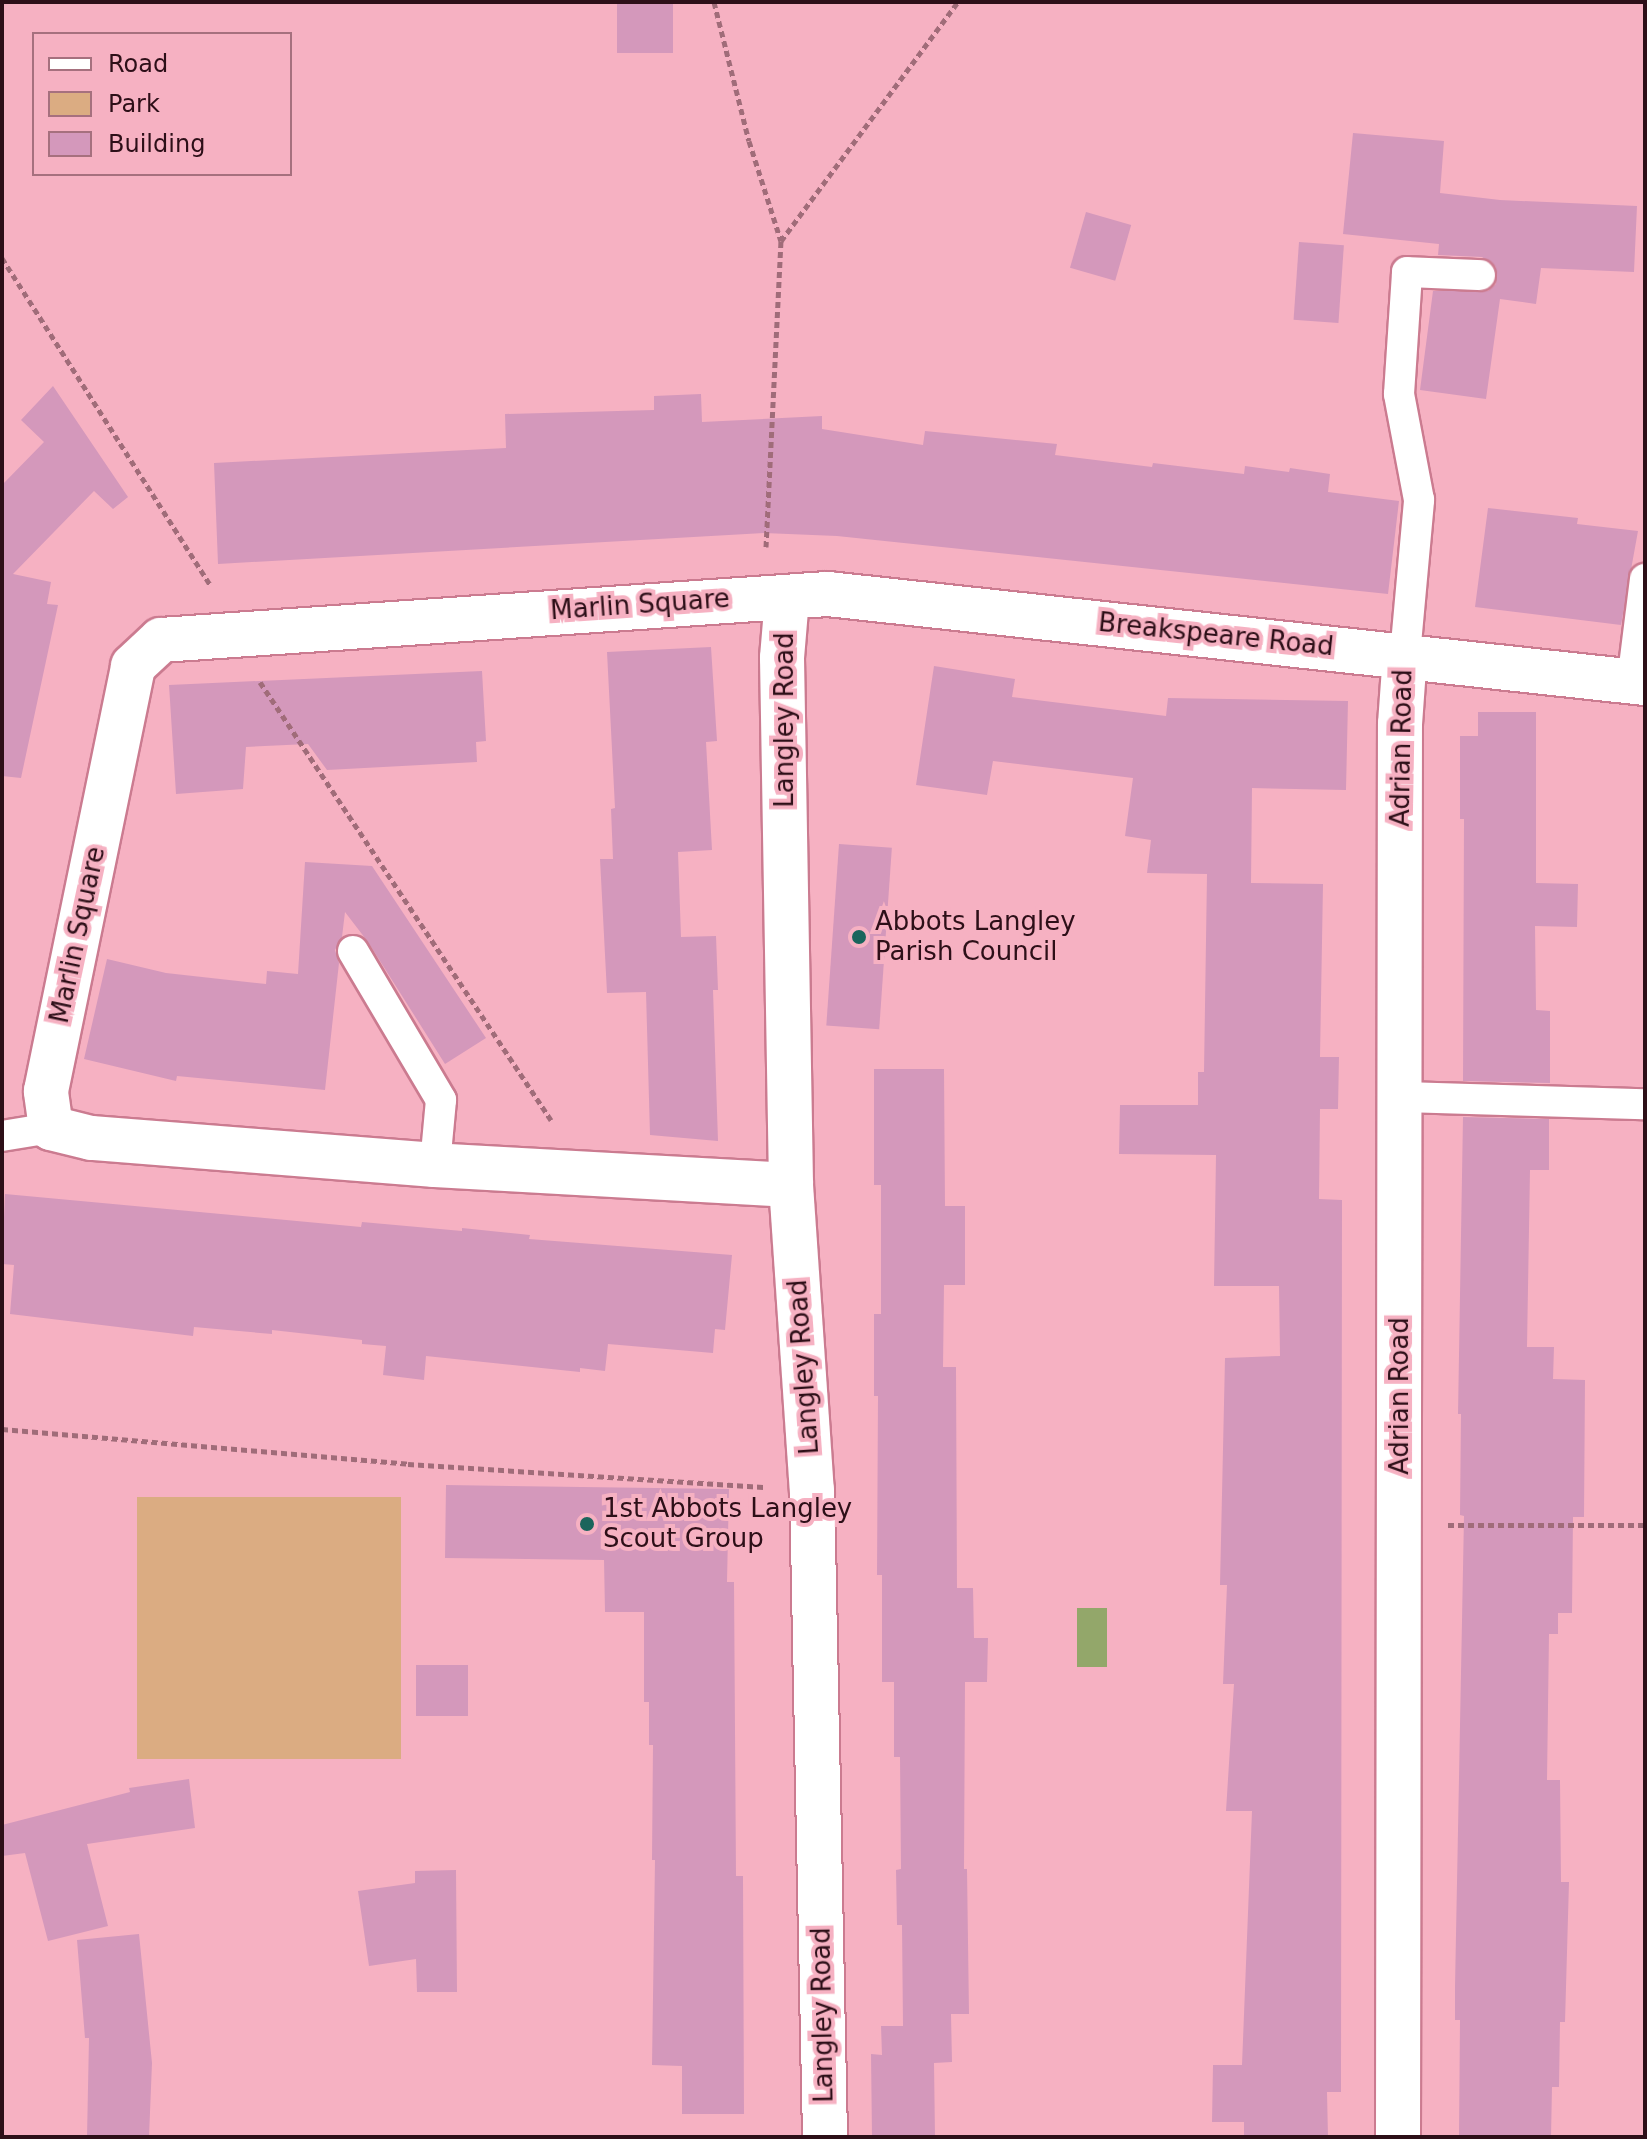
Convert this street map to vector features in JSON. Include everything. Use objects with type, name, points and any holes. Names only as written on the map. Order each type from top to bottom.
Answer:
[{"type":"street","name":"Breakspeare Road","points":[[775,597],[828,594],[1638,682]]},
{"type":"street","name":"Marlin Square","points":[[51,1128],[46,1091],[133,666],[161,640],[775,597]]},
{"type":"street","name":"Langley Road","points":[[775,597],[782,658],[791,1185],[812,1490],[825,2137]]},
{"type":"street","name":"Adrian Road","points":[[1398,2137],[1402,1097],[1400,724],[1405,655]]},
{"type":"street","points":[[51,1128],[91,1138],[435,1165],[791,1185]]},
{"type":"lane","points":[[1405,655],[1419,500],[1399,394],[1407,272],[1480,275]]},
{"type":"lane","points":[[1638,682],[1645,579]]},
{"type":"lane","points":[[353,951],[441,1100],[435,1165]]},
{"type":"lane","points":[[1402,1097],[1645,1104]]},
{"type":"lane","points":[[2,1136],[51,1128]]},
{"type":"path","points":[[714,2],[749,141],[781,241],[775,597]]},
{"type":"path","points":[[781,241],[958,2]]},
{"type":"path","points":[[2,258],[241,632],[253,672],[562,1137],[559,1174]]},
{"type":"path","points":[[2,1429],[408,1464],[812,1490]]},
{"type":"path","points":[[1399,1525],[1645,1525]]},
{"type":"green space","points":[[137,1497],[401,1497],[401,1759],[137,1759]]},
{"type":"shaded area","points":[[1077,1608],[1107,1608],[1107,1667],[1077,1667]]},
{"type":"building","points":[[617,2],[673,2],[673,53],[617,53]]},
{"type":"building","points":[[1353,133],[1444,141],[1440,193],[1500,200],[1637,206],[1634,272],[1541,268],[1536,304],[1500,299],[1486,399],[1420,390],[1433,291],[1488,291],[1496,284],[1496,267],[1482,257],[1438,255],[1439,244],[1343,234]]},
{"type":"building","points":[[1086,212],[1131,225],[1115,281],[1070,268]]},
{"type":"building","points":[[1299,242],[1344,245],[1338,323],[1294,320]]},
{"type":"building","points":[[53,386],[128,497],[113,509],[94,491],[13,574],[51,582],[47,604],[58,605],[21,778],[2,776],[2,485],[44,442],[21,420]]},
{"type":"building","points":[[701,394],[702,422],[822,416],[822,429],[923,445],[925,431],[1057,444],[1055,455],[1152,467],[1153,463],[1244,474],[1245,466],[1330,474],[1328,492],[1399,501],[1388,594],[837,536],[764,533],[218,564],[214,463],[506,448],[505,414],[654,410],[654,396]]},
{"type":"building","points":[[1488,508],[1578,518],[1577,524],[1638,531],[1621,625],[1475,607]]},
{"type":"building","points":[[711,647],[717,741],[706,742],[712,850],[678,852],[681,937],[716,936],[718,990],[713,990],[718,1141],[650,1135],[646,992],[607,993],[600,859],[613,859],[611,809],[615,808],[607,652]]},
{"type":"building","points":[[934,666],[1015,679],[1012,697],[1166,716],[1168,698],[1348,701],[1346,790],[1252,788],[1251,883],[1323,884],[1320,1057],[1339,1057],[1338,1109],[1320,1109],[1319,1199],[1342,1200],[1341,2092],[1327,2092],[1328,2137],[1244,2137],[1244,2122],[1212,2122],[1213,2065],[1242,2065],[1252,1811],[1226,1811],[1234,1684],[1223,1684],[1227,1585],[1220,1585],[1225,1358],[1280,1356],[1279,1286],[1214,1286],[1216,1155],[1119,1154],[1120,1105],[1198,1105],[1198,1072],[1204,1072],[1207,874],[1147,873],[1151,840],[1125,836],[1133,778],[993,761],[987,795],[916,785]]},
{"type":"building","points":[[482,671],[486,741],[476,742],[477,762],[327,770],[308,744],[246,747],[243,789],[176,794],[169,685]]},
{"type":"building","points":[[1478,712],[1536,712],[1536,883],[1578,884],[1577,927],[1535,926],[1536,1010],[1550,1011],[1550,1083],[1463,1081],[1464,819],[1460,819],[1460,736],[1478,736]]},
{"type":"building","name":"Abbots Langley Parish Council","points":[[839,844],[892,848],[879,1029],[826,1026]]},
{"type":"building","points":[[305,862],[372,866],[486,1038],[445,1064],[368,942],[345,912],[342,937],[335,950],[339,963],[325,1090],[177,1076],[176,1081],[84,1059],[107,959],[166,973],[266,984],[267,971],[298,974]]},
{"type":"building","points":[[874,1069],[944,1069],[945,1206],[965,1206],[965,1285],[944,1285],[943,1367],[956,1367],[957,1588],[973,1588],[974,1638],[988,1638],[987,1682],[965,1682],[964,1869],[967,1869],[969,2014],[951,2014],[952,2062],[934,2063],[935,2137],[872,2137],[871,2054],[882,2055],[881,2026],[903,2026],[902,1925],[897,1925],[896,1870],[901,1869],[900,1757],[894,1757],[894,1682],[882,1682],[882,1575],[877,1575],[878,1396],[874,1396],[874,1314],[881,1314],[881,1185],[874,1185]]},
{"type":"building","points":[[1463,1117],[1549,1119],[1549,1170],[1530,1170],[1527,1347],[1554,1347],[1553,1379],[1585,1380],[1584,1517],[1573,1517],[1572,1613],[1558,1613],[1558,1634],[1549,1634],[1547,1780],[1560,1780],[1561,1882],[1569,1882],[1565,2022],[1560,2022],[1559,2087],[1552,2087],[1551,2137],[1459,2137],[1460,2020],[1455,2020],[1455,1987],[1464,1516],[1460,1515],[1461,1414],[1458,1414]]},
{"type":"building","points":[[5,1194],[361,1227],[362,1222],[462,1231],[462,1228],[530,1235],[529,1239],[732,1255],[725,1330],[715,1329],[713,1353],[608,1344],[605,1371],[580,1368],[580,1372],[426,1356],[424,1380],[383,1375],[386,1346],[362,1344],[362,1340],[272,1330],[272,1334],[194,1327],[193,1336],[10,1314],[14,1265],[2,1264]]},
{"type":"building","points":[[446,1485],[729,1489],[727,1582],[734,1582],[736,1876],[743,1876],[744,2114],[682,2114],[682,2066],[652,2065],[653,1745],[649,1745],[649,1702],[644,1702],[644,1612],[605,1612],[604,1560],[445,1558]]},
{"type":"building","points":[[416,1665],[468,1665],[468,1716],[416,1716]]},
{"type":"building","points":[[189,1779],[195,1828],[87,1844],[108,1926],[48,1941],[25,1853],[2,1856],[2,1825],[130,1792],[129,1788]]},
{"type":"building","points":[[456,1870],[457,1992],[417,1992],[416,1959],[369,1966],[358,1891],[415,1883],[415,1871]]},
{"type":"building","points":[[139,1934],[152,2063],[149,2137],[87,2137],[89,2038],[85,2038],[77,1940]]},
{"type":"place","name":"Abbots Langley Parish Council","points":[[859,937]]},
{"type":"place","name":"1st Abbots Langley Scout Group","points":[[587,1524]]}]
